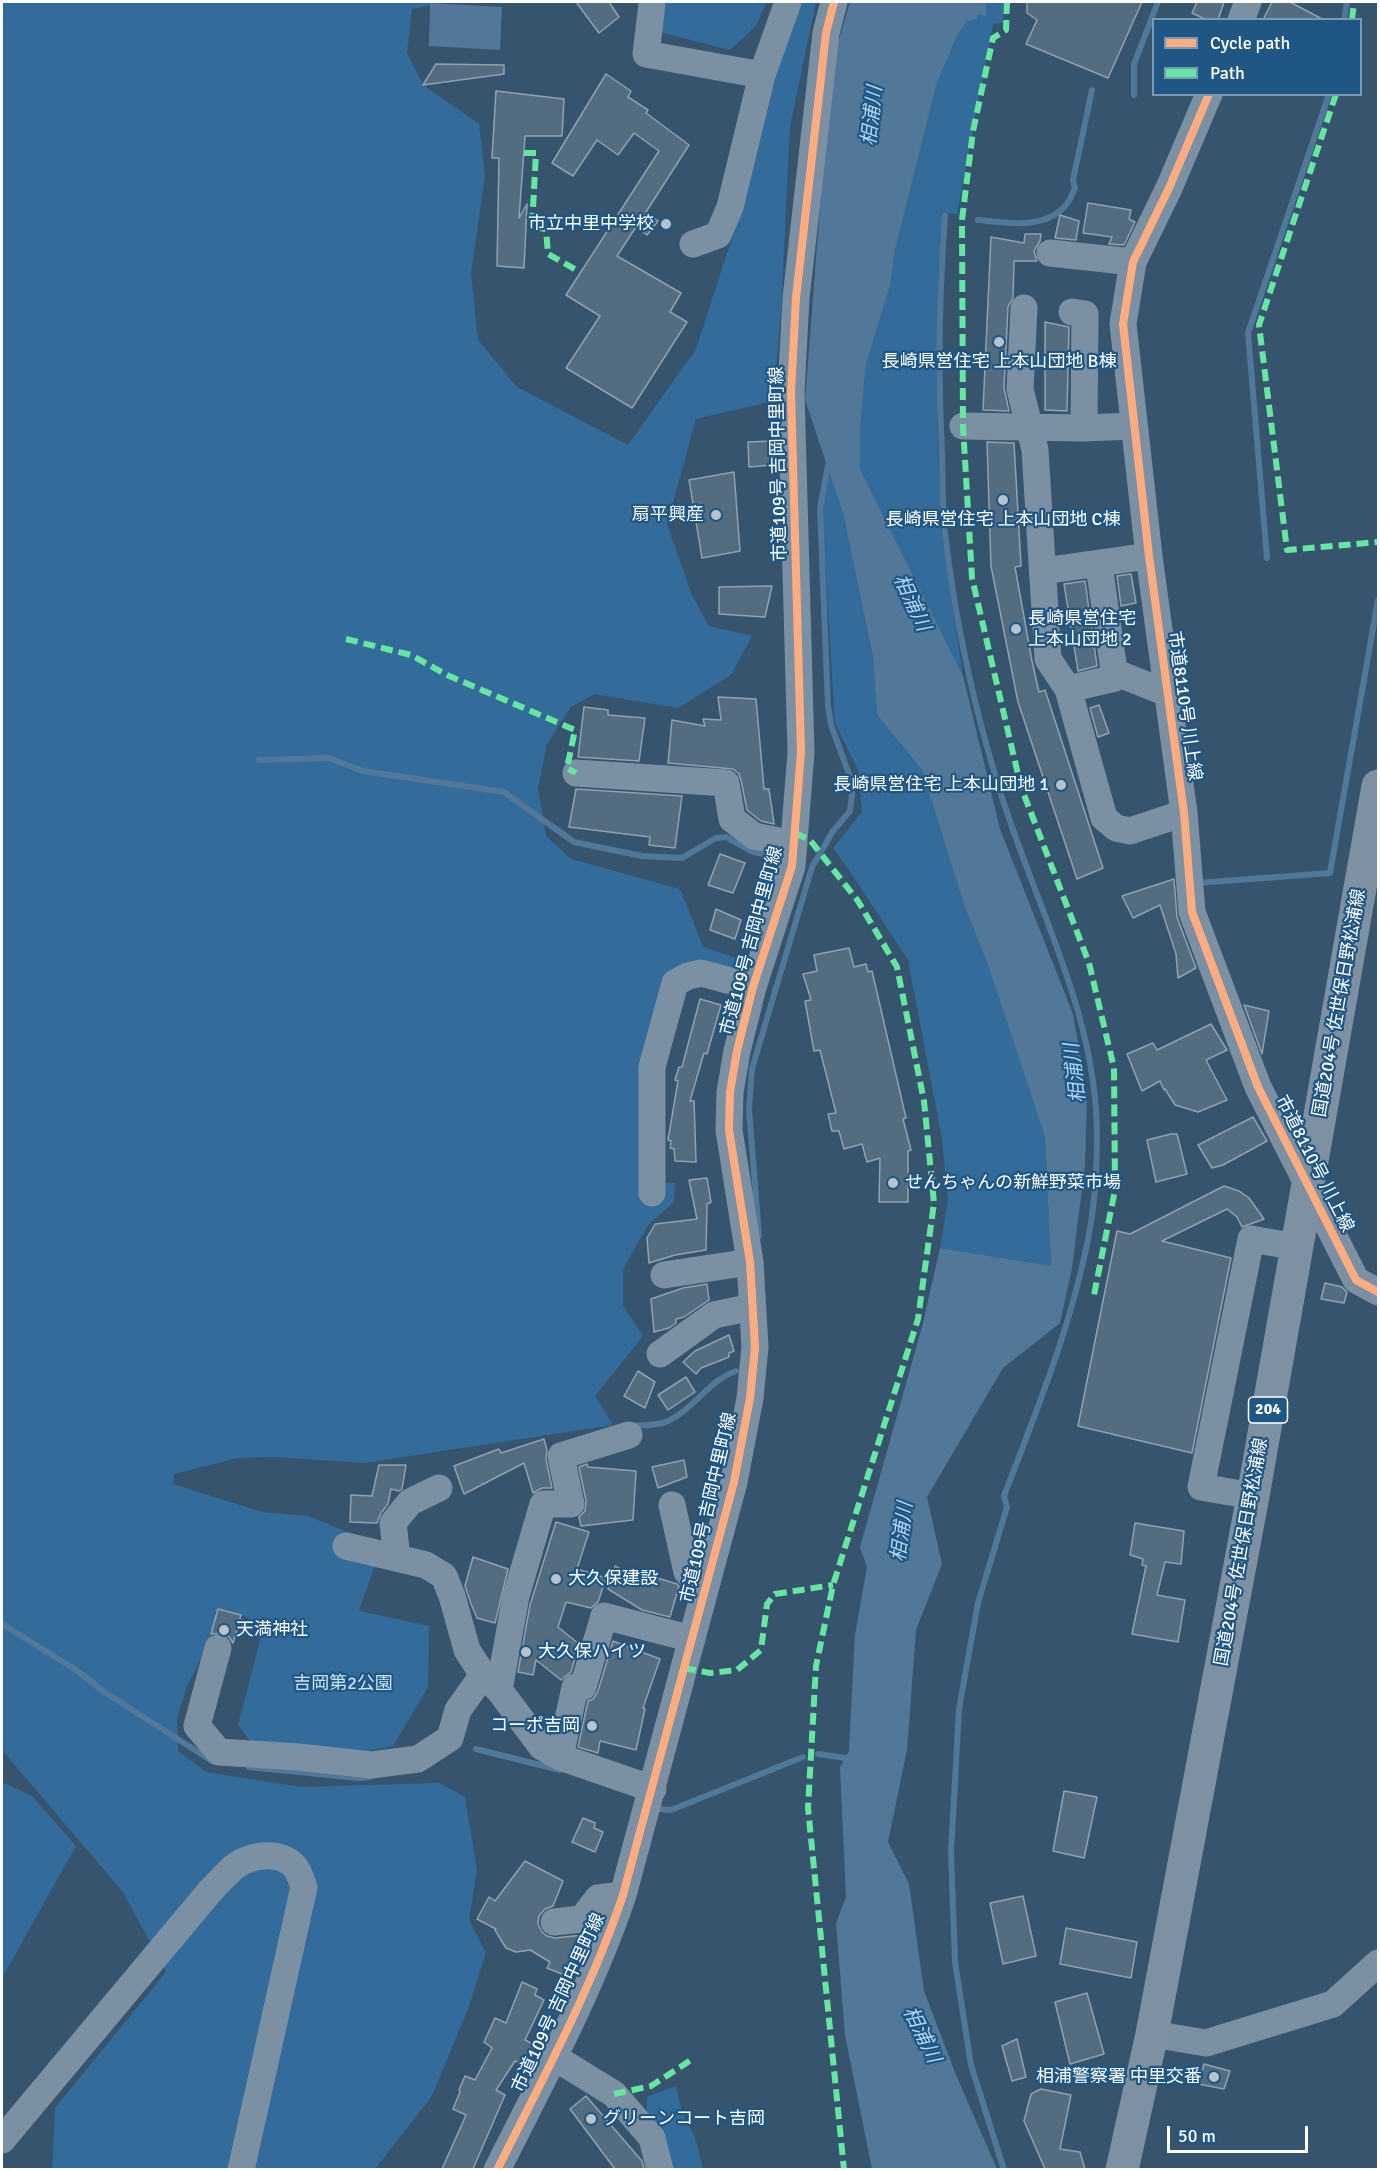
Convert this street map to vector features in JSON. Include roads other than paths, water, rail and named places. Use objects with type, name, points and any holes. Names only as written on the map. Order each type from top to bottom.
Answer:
[{"type":"highway","name":"国道204号 佐世保日野松浦線","points":[[1122,2169],[1152,2034],[1252,1496],[1378,786]]},
{"type":"highway","name":"国道204号 佐世保日野松浦線","points":[[1133,2169],[1152,2034]]},
{"type":"street","points":[[693,244],[718,235],[730,207],[762,75],[788,2]]},
{"type":"street","name":"市道109号 吉岡中里町線","points":[[497,2169],[554,2057],[607,1943],[623,1895],[734,1482],[750,1398],[755,1347],[750,1262],[729,1130],[730,1092],[737,1051],[753,987],[792,866],[801,752],[791,392],[796,298],[826,33],[834,2]]},
{"type":"street","points":[[1242,18],[1248,2]]},
{"type":"street","points":[[652,4],[646,54],[762,75]]},
{"type":"street","name":"市道8110号 川上線","points":[[1208,96],[1169,188],[1133,262],[1123,324],[1149,556],[1184,813],[1192,912],[1258,1087],[1356,1280],[1378,1292]]},
{"type":"street","points":[[1050,253],[1133,262]]},
{"type":"street","points":[[1024,308],[1020,389],[1035,450],[1048,659],[1068,688],[1104,818],[1116,828],[1130,831],[1184,813]]},
{"type":"street","points":[[1072,312],[1085,314],[1084,428]]},
{"type":"street","points":[[1085,338],[1100,329],[1123,324]]},
{"type":"street","points":[[963,426],[1084,428],[1133,426]]},
{"type":"street","points":[[1043,571],[1099,565],[1149,556]]},
{"type":"street","points":[[1068,688],[1115,678],[1099,565]]},
{"type":"street","points":[[1114,672],[1167,693]]},
{"type":"street","points":[[576,773],[726,783],[732,819],[754,836],[794,844]]},
{"type":"street","points":[[659,1181],[652,1067],[675,983],[688,976],[701,973],[753,987]]},
{"type":"street","points":[[1252,1496],[1201,1486],[1251,1239],[1297,1247]]},
{"type":"street","points":[[664,1275],[750,1262]]},
{"type":"street","points":[[660,1354],[714,1315],[752,1307]]},
{"type":"street","points":[[218,1648],[198,1726],[219,1752],[299,1757],[370,1765],[418,1759],[450,1738],[458,1710],[491,1682],[543,1504],[571,1504],[561,1456],[629,1435]]},
{"type":"street","points":[[397,1558],[393,1523],[410,1502],[439,1488]]},
{"type":"street","points":[[672,1505],[687,1572],[705,1589]]},
{"type":"street","points":[[346,1546],[426,1565],[444,1576],[467,1650],[542,1747],[560,1756],[652,1789]]},
{"type":"street","points":[[560,1756],[575,1687],[583,1687],[604,1616],[692,1639]]},
{"type":"street","points":[[2,2140],[211,1890],[235,1866],[256,1857],[273,1855],[287,1860],[297,1869],[304,1887],[241,2169]]},
{"type":"street","points":[[554,1922],[582,1919],[598,1898],[623,1895]]},
{"type":"street","points":[[1152,2034],[1206,2043],[1333,2004],[1378,1963]]},
{"type":"street","points":[[554,2057],[614,2094],[652,2138],[660,2169]]},
{"type":"water","name":"相浦川","points":[[850,2],[986,2],[986,17],[978,14],[976,19],[967,21],[958,34],[937,82],[895,250],[890,286],[866,364],[860,429],[860,469],[963,676],[1000,829],[1073,1014],[1087,1095],[1085,1165],[1072,1268],[1060,1323],[1003,1368],[927,1497],[942,1564],[916,1630],[907,1750],[888,1842],[909,1884],[924,1991],[956,2075],[997,2169],[872,2169],[845,2035],[836,1923],[846,1897],[840,1767],[849,1751],[855,1634],[867,1567],[860,1547],[922,1327],[940,1248],[1051,1266],[1045,1137],[988,965],[964,905],[922,770],[877,715],[873,657],[843,513],[805,400],[828,104],[835,53]]},
{"type":"water","points":[[430,3],[502,7],[500,50],[429,46]]},
{"type":"waterway","points":[[1134,95],[1134,64],[1158,2]]},
{"type":"waterway","points":[[1344,18],[1347,2]]},
{"type":"waterway","points":[[978,220],[1036,222],[1057,213],[1066,205],[1075,188],[1073,180],[1092,90]]},
{"type":"waterway","points":[[1267,558],[1248,333],[1328,96]]},
{"type":"waterway","name":"相浦川","points":[[945,216],[940,305],[940,394],[944,523],[954,598],[966,664],[1000,791],[1075,1002],[1094,1088],[1097,1133],[1094,1200],[1081,1272],[1052,1369],[1004,1496],[1007,1507],[978,1603],[959,1709],[951,1852],[955,1962],[971,2065],[1004,2170]]},
{"type":"waterway","points":[[759,1236],[749,1109],[752,1069],[812,867],[833,831],[850,811],[853,785],[831,725],[828,706],[820,508],[829,460]]},
{"type":"waterway","points":[[1197,883],[1330,873],[1378,600]]},
{"type":"waterway","points":[[259,760],[329,758],[363,771],[504,792],[574,842],[642,856],[682,858],[716,838],[726,837],[751,851],[771,856]]},
{"type":"waterway","points":[[630,1426],[654,1425],[668,1421],[686,1410],[717,1381],[736,1371]]},
{"type":"waterway","points":[[2,1624],[76,1670],[106,1693],[212,1761]]},
{"type":"waterway","points":[[476,1749],[560,1770]]},
{"type":"waterway","points":[[818,1754],[853,1759]]},
{"type":"waterway","points":[[660,1809],[671,1810],[803,1757]]},
{"type":"waterway","points":[[249,1767],[359,1778],[370,1777]]},
{"type":"place","name":"市立中里中学校","points":[[666,224]]},
{"type":"place","name":"長崎県営住宅 上本山団地 B棟","points":[[999,342]]},
{"type":"place","name":"長崎県営住宅 上本山団地 C棟","points":[[1003,500]]},
{"type":"place","name":"扇平興産","points":[[716,515]]},
{"type":"place","name":"長崎県営住宅 上本山団地 2","points":[[1016,629]]},
{"type":"place","name":"長崎県営住宅 上本山団地 1","points":[[1061,785]]},
{"type":"place","name":"せんちゃんの新鮮野菜市場","points":[[893,1183]]},
{"type":"place","name":"大久保建設","points":[[556,1579]]},
{"type":"place","name":"天満神社","points":[[224,1630]]},
{"type":"place","name":"大久保ハイツ","points":[[526,1652]]},
{"type":"place","name":"コーポ吉岡","points":[[592,1726]]},
{"type":"place","name":"相浦警察署 中里交番","points":[[1214,2077]]},
{"type":"place","name":"グリーンコート吉岡","points":[[591,2119]]},
{"type":"park label","name":"吉岡第2公園","points":[[343,1684]]}]
